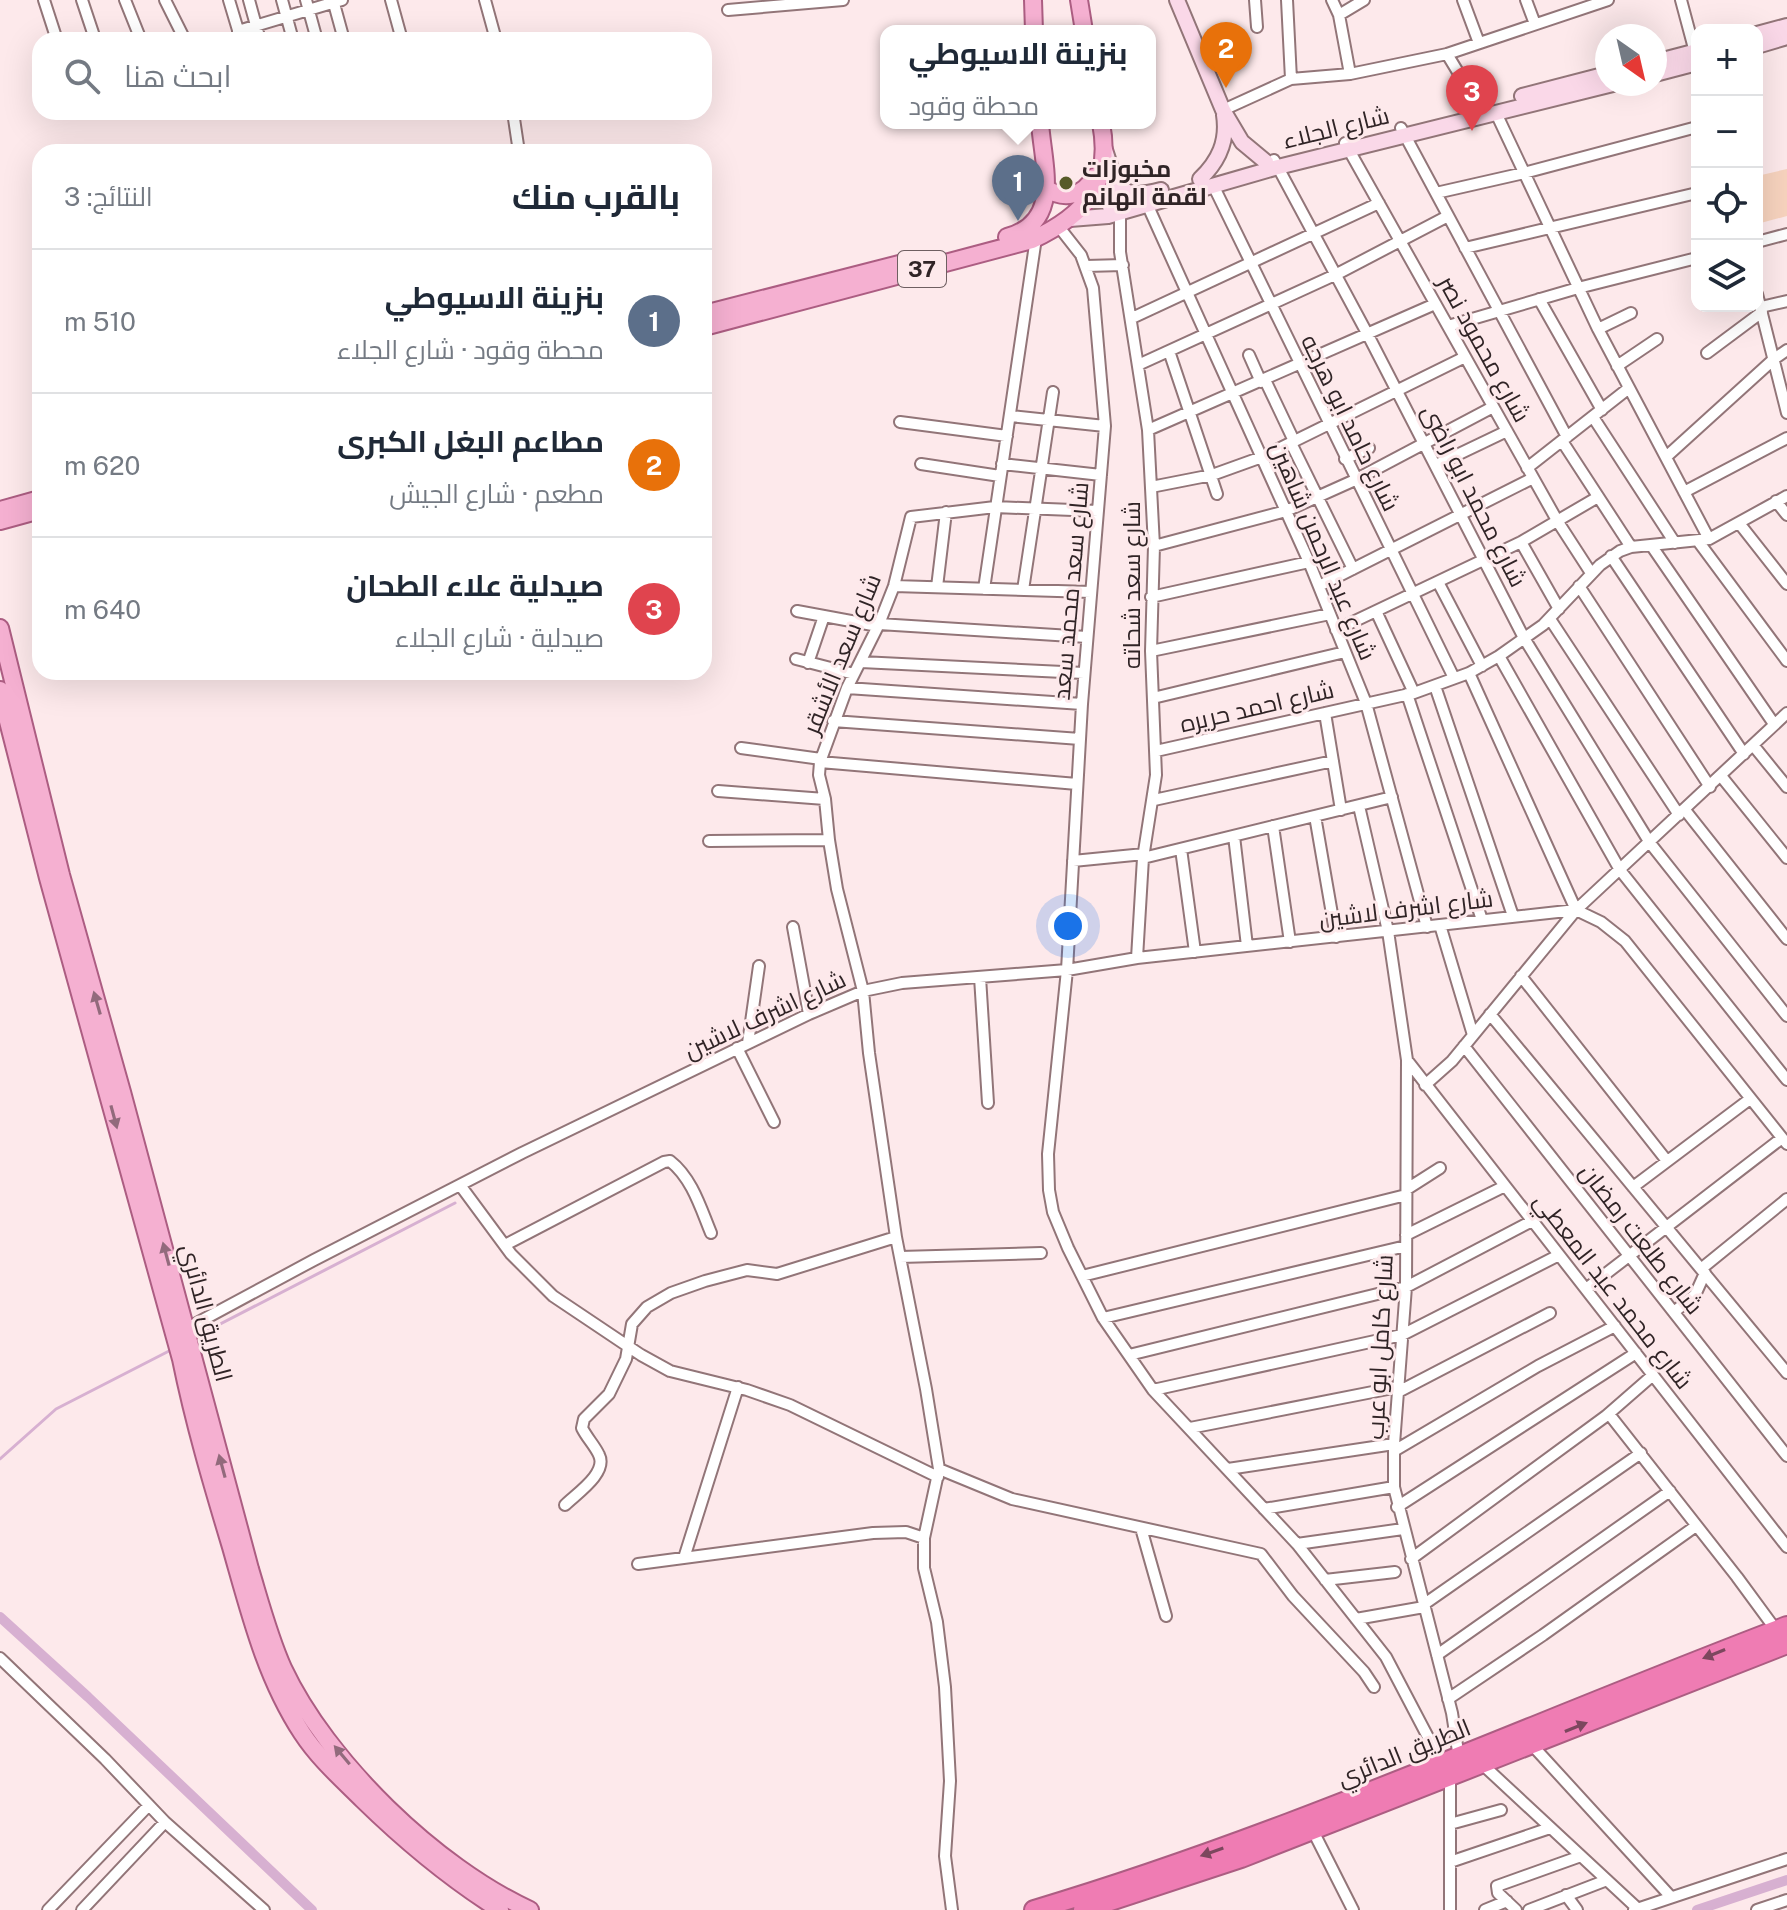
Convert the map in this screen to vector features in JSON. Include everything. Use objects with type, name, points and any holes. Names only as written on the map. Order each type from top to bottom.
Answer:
[{"type":"highway","name":"الطريق الدائري","points":[[1083,1910],[1184,1878],[1310,1824],[1444,1772],[1482,1764],[1532,1745],[1647,1690],[1783,1633]]},
{"type":"highway","name":"الطريق الدائري","points":[[1444,1772],[1459,1758],[1647,1690]]},
{"type":"highway","name":"الطريق الدائري","points":[[1034,1910],[1310,1824]]},
{"type":"main road","points":[[1033,0],[1034,25]]},
{"type":"main road","points":[[1079,0],[1083,25]]},
{"type":"main road","name":"37","points":[[1041,129],[1046,188]]},
{"type":"main road","name":"37","points":[[1101,129],[1103,154]]},
{"type":"main road","points":[[1046,188],[1067,196],[1081,191],[1092,181],[1103,154]]},
{"type":"main road","name":"شارع الجلاء","points":[[712,312],[1036,238],[1065,223],[1096,188],[1103,154]]},
{"type":"main road","name":"شارع الجلاء","points":[[712,324],[830,287],[1018,234],[1040,215],[1046,203],[1046,188]]},
{"type":"main road","points":[[0,510],[32,501]]},
{"type":"main road","points":[[0,521],[32,512]]},
{"type":"main road","name":"الطريق الدائري","points":[[0,628],[61,875],[119,1080],[180,1332]]},
{"type":"main road","name":"الطريق الدائري","points":[[0,690],[48,878],[187,1357],[196,1428],[272,1677],[302,1733],[335,1774],[420,1845],[530,1910]]},
{"type":"main road","name":"الطريق الدائري","points":[[420,1845],[447,1876],[500,1910]]},
{"type":"street","points":[[44,0],[54,32]]},
{"type":"street","points":[[82,0],[93,32]]},
{"type":"street","points":[[125,0],[138,32]]},
{"type":"street","points":[[165,0],[181,32]]},
{"type":"street","points":[[229,0],[239,32]]},
{"type":"street","points":[[249,0],[258,32]]},
{"type":"street","points":[[282,0],[291,32]]},
{"type":"street","points":[[391,0],[400,32]]},
{"type":"street","points":[[485,0],[494,32]]},
{"type":"street","points":[[728,10],[843,0]]},
{"type":"street","points":[[1177,0],[1223,110],[1246,147],[1273,163]]},
{"type":"street","points":[[1255,0],[1257,27]]},
{"type":"street","points":[[1287,0],[1291,79]]},
{"type":"street","points":[[1332,0],[1339,15],[1350,74]]},
{"type":"street","points":[[1339,15],[1364,0]]},
{"type":"street","points":[[1463,0],[1479,43]]},
{"type":"street","points":[[1526,0],[1535,24]]},
{"type":"street","points":[[1681,0],[1691,38]]},
{"type":"street","points":[[246,32],[307,5],[336,1],[342,32]]},
{"type":"street","points":[[1223,110],[1291,79],[1350,74],[1447,54],[1601,1]]},
{"type":"street","points":[[307,5],[315,32]]},
{"type":"street","points":[[1763,32],[1787,26]]},
{"type":"street","points":[[1763,44],[1787,37]]},
{"type":"street","points":[[1447,54],[1524,173],[1598,329],[1684,492],[1704,540],[1787,661]]},
{"type":"street","points":[[1667,61],[1691,58]]},
{"type":"street","points":[[1667,69],[1691,59]]},
{"type":"street","name":"شارع الجلاء","points":[[1487,112],[1595,78]]},
{"type":"street","name":"شارع الجلاء","points":[[1117,183],[1136,196],[1206,182],[1273,163],[1595,88]]},
{"type":"street","points":[[1206,182],[1222,148],[1223,110]]},
{"type":"street","points":[[514,120],[518,144]]},
{"type":"street","points":[[1436,193],[1691,129]]},
{"type":"street","points":[[1403,132],[1564,439],[1631,547]]},
{"type":"street","name":"شارع محمود نصر","points":[[1347,147],[1558,522],[1591,573]]},
{"type":"street","points":[[1103,154],[1117,183],[1108,197],[1109,204],[1118,212]]},
{"type":"street","name":"شارع محمد ابو راضى","points":[[1273,163],[1337,274],[1524,638],[1650,843],[1787,1016]]},
{"type":"street","name":"شارع الجلاء","points":[[1065,223],[1147,204],[1206,182]]},
{"type":"street","name":"شارع حامد ابو هرجه","points":[[1206,182],[1251,263],[1454,678]]},
{"type":"street","points":[[1465,248],[1691,194]]},
{"type":"street","points":[[1132,318],[1379,203]]},
{"type":"street","name":"شارع عبد الرحمن شاهين","points":[[1147,204],[1309,562],[1366,703],[1427,927]]},
{"type":"street","name":"شارع سعد شحاته","points":[[1118,212],[1118,238],[1148,430],[1154,546],[1151,597],[1156,751],[1154,800],[1144,856],[1137,958]]},
{"type":"street","points":[[1138,365],[1337,274],[1448,216]]},
{"type":"street","name":"شارع سعد محمد سعد","points":[[1065,223],[1086,266],[1095,300],[1105,426],[1084,673],[1067,970],[1048,1154],[1053,1212],[1103,1318],[1153,1390],[1297,1544],[1386,1657],[1409,1697],[1444,1772],[1450,1824],[1450,1910]]},
{"type":"street","points":[[1763,240],[1787,234]]},
{"type":"street","points":[[984,589],[1036,238]]},
{"type":"street","points":[[1448,326],[1691,260]]},
{"type":"street","points":[[1086,266],[1123,265]]},
{"type":"street","points":[[1539,299],[1570,345],[1597,414],[1675,543]]},
{"type":"street","points":[[1763,310],[1787,301]]},
{"type":"street","points":[[1148,430],[1435,304]]},
{"type":"street","points":[[1707,353],[1759,312]]},
{"type":"street","points":[[1762,312],[1787,413]]},
{"type":"street","points":[[1598,329],[1631,313]]},
{"type":"street","points":[[1617,366],[1657,339]]},
{"type":"street","points":[[1666,457],[1787,350]]},
{"type":"street","points":[[1169,351],[1217,494]]},
{"type":"street","points":[[1249,355],[1353,569]]},
{"type":"street","points":[[1151,487],[1212,475],[1262,457],[1465,357]]},
{"type":"street","points":[[1319,586],[1461,515],[1530,473],[1564,439],[1629,388]]},
{"type":"street","points":[[1023,590],[1053,392]]},
{"type":"street","points":[[1154,546],[1286,511],[1318,498],[1493,407]]},
{"type":"street","points":[[1010,416],[1105,426]]},
{"type":"street","points":[[900,422],[1007,436]]},
{"type":"street","points":[[1436,465],[1507,431]]},
{"type":"street","points":[[1684,492],[1787,438]]},
{"type":"street","points":[[1345,459],[1369,448]]},
{"type":"street","points":[[921,464],[1001,470],[1041,468],[1101,475]]},
{"type":"street","name":"شارع احمد حريره","points":[[1156,751],[1410,693],[1469,673],[1499,656],[1550,619],[1591,573],[1611,556],[1631,547],[1704,540],[1787,496]]},
{"type":"street","points":[[1336,630],[1521,542],[1598,497]]},
{"type":"street","points":[[1776,501],[1787,515]]},
{"type":"street","points":[[937,587],[946,512],[995,507],[1098,511]]},
{"type":"street","name":"شارع سعد الأشقر","points":[[938,1473],[926,1389],[896,1237],[863,991],[837,889],[821,787],[821,760],[833,721],[894,586],[909,519],[914,515],[946,512]]},
{"type":"street","points":[[1739,523],[1787,584]]},
{"type":"street","points":[[1521,542],[1559,609]]},
{"type":"street","points":[[1651,545],[1774,724]]},
{"type":"street","points":[[1611,556],[1744,754]]},
{"type":"street","points":[[1151,597],[1309,562]]},
{"type":"street","points":[[1438,582],[1482,666]]},
{"type":"street","points":[[894,586],[1091,592]]},
{"type":"street","points":[[1579,586],[1710,787]]},
{"type":"street","points":[[797,611],[879,625],[1087,637]]},
{"type":"street","points":[[1376,611],[1410,693],[1482,920]]},
{"type":"street","points":[[1151,651],[1330,614]]},
{"type":"street","points":[[808,663],[824,616]]},
{"type":"street","points":[[1550,619],[1682,813],[1787,939]]},
{"type":"street","points":[[1153,698],[1345,652]]},
{"type":"street","points":[[1499,656],[1620,870],[1787,1080]]},
{"type":"street","points":[[796,659],[854,674]]},
{"type":"street","points":[[861,662],[1084,673]]},
{"type":"street","points":[[1469,673],[1576,910],[1601,922],[1625,941],[1785,1141],[1586,1289]]},
{"type":"street","points":[[1435,686],[1513,916]]},
{"type":"street","points":[[847,688],[1082,704]]},
{"type":"street","points":[[1325,713],[1341,810]]},
{"type":"street","points":[[1425,1085],[1464,1046],[1576,910],[1787,713]]},
{"type":"street","points":[[833,721],[1080,739]]},
{"type":"street","points":[[1753,745],[1787,787]]},
{"type":"street","points":[[741,748],[821,760],[1077,784]]},
{"type":"street","points":[[1154,800],[1333,761]]},
{"type":"street","points":[[1721,776],[1787,858]]},
{"type":"street","points":[[718,791],[825,799]]},
{"type":"street","points":[[1073,861],[1144,856],[1181,849],[1392,797]]},
{"type":"street","name":"شارع كامل ابو عرب","points":[[1359,806],[1388,931],[1407,1060],[1406,1287],[1394,1487],[1448,1699],[1459,1758]]},
{"type":"street","points":[[1315,816],[1336,937]]},
{"type":"street","points":[[1273,826],[1290,942]]},
{"type":"street","points":[[1234,836],[1247,946]]},
{"type":"street","points":[[709,841],[829,840]]},
{"type":"street","points":[[1181,849],[1195,952]]},
{"type":"street","name":"شارع اشرف لاشين","points":[[180,1332],[460,1185],[737,1048],[863,991],[902,983],[1067,970],[1137,958],[1576,910]]},
{"type":"street","points":[[1440,925],[1473,1035]]},
{"type":"street","points":[[793,927],[809,1014]]},
{"type":"street","points":[[748,1043],[759,966]]},
{"type":"street","points":[[1521,976],[1667,1161]]},
{"type":"street","points":[[980,977],[988,1103]]},
{"type":"street","points":[[1490,1014],[1787,1373]]},
{"type":"street","name":"شارع طلعت رمضان","points":[[1464,1046],[1787,1456]]},
{"type":"street","points":[[737,1048],[774,1122]]},
{"type":"street","name":"شارع محمد عبد المعطي","points":[[1407,1060],[1787,1547]]},
{"type":"street","points":[[1633,1187],[1750,1099]]},
{"type":"street","points":[[505,1245],[670,1161],[682,1173],[696,1197],[711,1233]]},
{"type":"street","points":[[1082,1276],[1406,1192],[1440,1168]]},
{"type":"street","points":[[460,1185],[505,1245],[553,1296],[670,1371],[738,1387],[790,1405],[938,1473],[1012,1499],[1261,1554],[1293,1596],[1374,1687]]},
{"type":"street","points":[[1103,1318],[1406,1240],[1505,1186]]},
{"type":"street","points":[[1674,1312],[1695,1295],[1703,1271],[1787,1199]]},
{"type":"street","points":[[1129,1355],[1406,1287],[1532,1221]]},
{"type":"street","points":[[565,1505],[599,1470],[601,1461],[598,1453],[582,1428],[584,1419],[609,1394],[626,1359],[632,1324],[647,1307],[671,1293],[705,1281],[747,1270],[777,1274],[896,1237]]},
{"type":"street","points":[[900,1257],[1041,1253]]},
{"type":"street","points":[[1153,1390],[1402,1335],[1559,1255]]},
{"type":"street","points":[[1190,1428],[1398,1390],[1550,1313]]},
{"type":"street","points":[[1228,1469],[1394,1448],[1615,1326]]},
{"type":"street","points":[[1397,1507],[1636,1353]]},
{"type":"street","points":[[1411,1559],[1609,1414],[1653,1375]]},
{"type":"street","points":[[684,1558],[738,1387]]},
{"type":"street","points":[[1609,1414],[1783,1633]]},
{"type":"street","points":[[1356,1619],[1424,1606],[1641,1453]]},
{"type":"street","points":[[938,1473],[924,1538],[924,1568],[937,1622],[945,1687],[950,1781],[945,1856],[952,1910]]},
{"type":"street","points":[[1264,1509],[1394,1487]]},
{"type":"street","points":[[1437,1655],[1670,1491]]},
{"type":"street","points":[[1448,1699],[1696,1526]]},
{"type":"street","points":[[1141,1528],[1166,1616]]},
{"type":"street","points":[[1297,1544],[1403,1529]]},
{"type":"street","points":[[638,1564],[873,1533],[906,1532],[924,1538]]},
{"type":"street","points":[[1325,1580],[1395,1572]]},
{"type":"street","points":[[0,1658],[165,1822],[264,1910]]},
{"type":"street","points":[[1532,1745],[1671,1897]]},
{"type":"street","points":[[1482,1764],[1636,1909],[1787,1859]]},
{"type":"street","points":[[48,1910],[149,1805]]},
{"type":"street","points":[[1450,1824],[1501,1810]]},
{"type":"street","points":[[82,1910],[165,1822]]},
{"type":"street","points":[[1310,1824],[1353,1910]]},
{"type":"street","points":[[1450,1862],[1550,1828]]},
{"type":"street","points":[[1516,1910],[1496,1891],[1499,1884],[1581,1856]]},
{"type":"street","points":[[1529,1910],[1607,1880]]},
{"type":"street","points":[[1566,1895],[1577,1910]]},
{"type":"street","points":[[1757,1910],[1787,1900]]},
{"type":"street","points":[[1485,1910],[1507,1901]]},
{"type":"shaded area","points":[[1787,169],[1787,216],[1763,222],[1763,175]]},
{"type":"waterway","points":[[195,1337],[455,1203]]},
{"type":"waterway","points":[[0,1459],[56,1409],[171,1350]]},
{"type":"waterway","points":[[0,1617],[312,1910]]},
{"type":"waterway","points":[[1697,1910],[1787,1880]]},
{"type":"place","name":"مطاعم البغل الكبرى","points":[[1226,88]]},
{"type":"place","name":"صيدلية علاء الطحان","points":[[1472,131]]},
{"type":"place","name":"مخبوزات لقمة الهانم","points":[[1066,183]]},
{"type":"place","name":"بنزينة الاسيوطي","points":[[1018,221]]}]
